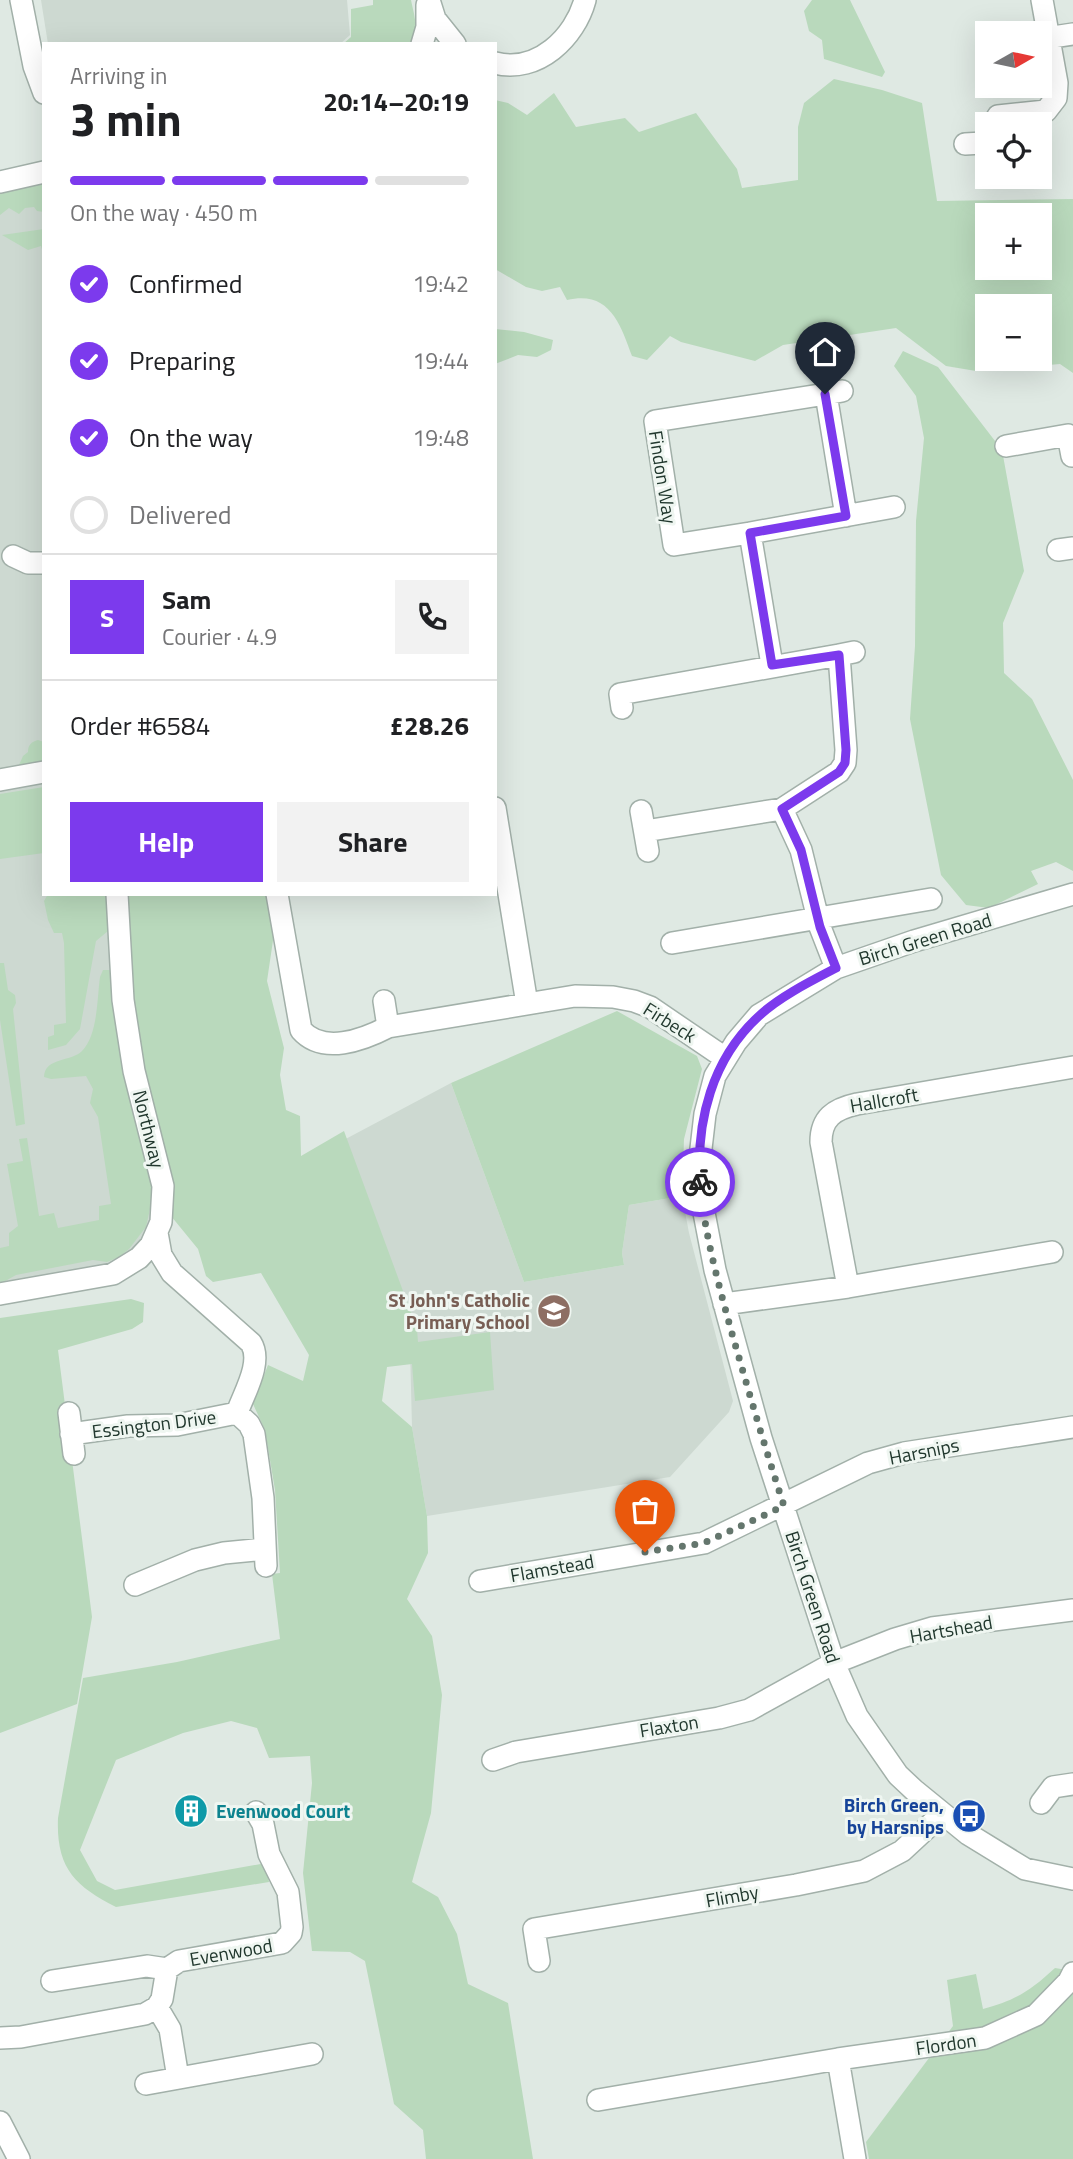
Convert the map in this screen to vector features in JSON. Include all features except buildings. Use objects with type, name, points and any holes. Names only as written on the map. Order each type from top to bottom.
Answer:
[{"type":"street","points":[[21,0],[34,66],[42,88]]},
{"type":"street","points":[[423,42],[427,27],[428,0]]},
{"type":"street","points":[[428,0],[435,19],[452,42]]},
{"type":"street","points":[[497,64],[530,61],[551,51],[569,36],[581,16],[585,0]]},
{"type":"street","points":[[1042,0],[1043,21]]},
{"type":"street","points":[[1052,37],[1073,34]]},
{"type":"street","points":[[1036,112],[1046,111],[1056,98],[1057,83],[1052,66]]},
{"type":"street","points":[[0,182],[42,172]]},
{"type":"street","name":"Findon Way","points":[[846,516],[834,393],[654,421],[674,545],[894,508]]},
{"type":"street","points":[[1006,446],[1071,441]]},
{"type":"street","points":[[750,533],[772,665]]},
{"type":"street","points":[[13,556],[28,563],[42,563]]},
{"type":"street","points":[[622,708],[620,694],[846,654],[846,750],[845,763],[839,772],[782,809],[645,831]]},
{"type":"street","points":[[0,780],[42,772]]},
{"type":"street","points":[[782,809],[801,850],[818,919],[836,968]]},
{"type":"street","points":[[497,821],[527,1004]]},
{"type":"street","name":"Birch Green Road","points":[[1073,894],[836,968],[812,980],[759,1015],[725,1058],[708,1095],[700,1157],[704,1213],[724,1304],[761,1438],[834,1663],[857,1716],[898,1775],[968,1834],[1025,1869],[1073,1879]]},
{"type":"street","name":"Northway","points":[[0,1294],[113,1274],[129,1266],[151,1245],[157,1233],[162,1212],[163,1186],[134,1071],[123,1000],[117,896]]},
{"type":"street","name":"Firbeck","points":[[277,896],[301,1030],[315,1041],[332,1044],[371,1036],[388,1027],[593,996],[634,1001],[650,1007],[725,1058]]},
{"type":"street","points":[[672,943],[931,899]]},
{"type":"street","points":[[384,1001],[388,1027]]},
{"type":"street","name":"Hallcroft","points":[[848,1287],[821,1142],[827,1118],[839,1108],[857,1104],[1073,1067]]},
{"type":"street","name":"Essington Drive","points":[[157,1233],[161,1255],[172,1273],[253,1347],[256,1355],[254,1364],[237,1413]]},
{"type":"street","points":[[724,1304],[848,1287],[1052,1252]]},
{"type":"street","points":[[129,1266],[153,1267],[172,1273]]},
{"type":"street","name":"Essington Drive","points":[[71,1434],[128,1426],[177,1425],[237,1413]]},
{"type":"street","name":"Essington Drive","points":[[135,1585],[167,1582],[209,1556],[265,1557],[261,1476],[254,1434],[249,1423],[237,1413]]},
{"type":"street","name":"Harsnips","points":[[784,1506],[868,1463],[894,1456],[1073,1427]]},
{"type":"street","name":"Flamstead","points":[[480,1581],[704,1543],[784,1506]]},
{"type":"street","name":"Hartshead","points":[[834,1663],[932,1628],[1073,1610]]},
{"type":"street","name":"Flaxton","points":[[493,1760],[516,1752],[719,1718],[749,1710],[834,1663]]},
{"type":"street","points":[[1041,1802],[1053,1787],[1073,1784]]},
{"type":"street","name":"Evenwood","points":[[158,2007],[167,1969],[178,1961],[277,1945],[291,1933],[288,1892],[269,1854],[263,1824],[256,1812]]},
{"type":"street","name":"Flimby","points":[[539,1961],[534,1929],[864,1871],[902,1851],[942,1814]]},
{"type":"street","name":"Evenwood","points":[[52,1981],[147,1966],[167,1969]]},
{"type":"street","name":"Flordon","points":[[598,2100],[838,2059],[985,2038],[1036,2015],[1069,1981],[1073,1973]]},
{"type":"street","points":[[0,2048],[11,2038],[145,2014],[158,2007],[170,2029],[178,2078]]},
{"type":"street","points":[[146,2084],[312,2054]]},
{"type":"street","points":[[838,2059],[855,2159]]},
{"type":"street","points":[[0,2122],[19,2159]]},
{"type":"shaded area","points":[[41,0],[347,0],[350,35],[342,42],[48,42]]},
{"type":"shaded area","points":[[42,188],[42,765],[0,772],[0,196]]},
{"type":"shaded area","points":[[42,780],[42,896],[113,896],[153,1182],[154,1213],[142,1240],[134,1250],[113,1263],[0,1284],[0,788]]},
{"type":"shaded area","name":"St John's Catholic Primary School","points":[[451,1083],[524,1282],[624,1265],[622,1253],[629,1205],[682,1196],[689,1233],[733,1401],[729,1412],[670,1477],[427,1516],[412,1427],[410,1349],[340,1142]]},
{"type":"green space","points":[[373,0],[411,0],[416,28],[411,42],[345,42],[351,37],[351,9],[373,5]]},
{"type":"green space","points":[[812,0],[850,0],[885,72],[882,77],[824,59],[822,40],[809,31],[804,11]]},
{"type":"green space","points":[[834,79],[922,103],[937,201],[1073,199],[1073,373],[1060,364],[1052,365],[1052,294],[975,294],[975,371],[946,366],[896,328],[783,345],[755,361],[681,342],[670,336],[647,360],[632,356],[617,321],[603,305],[581,298],[567,300],[560,287],[542,291],[526,287],[497,270],[497,100],[508,103],[527,115],[554,93],[576,127],[625,118],[639,132],[696,113],[737,169],[742,188],[798,180],[798,127],[804,103]]},
{"type":"green space","points":[[42,178],[42,212],[34,207],[25,208],[19,214],[9,208],[0,215],[0,183]]},
{"type":"green space","points":[[42,229],[42,249],[41,246],[28,250],[2,235]]},
{"type":"green space","points":[[497,329],[524,332],[553,340],[551,350],[537,357],[518,355],[497,363]]},
{"type":"green space","points":[[903,351],[938,367],[1002,450],[1024,571],[1003,623],[1004,673],[1032,699],[1073,780],[1073,871],[1056,862],[1031,871],[1038,884],[989,908],[966,905],[941,875],[910,719],[915,646],[916,521],[924,438],[916,396],[894,366]]},
{"type":"green space","points":[[42,741],[42,770],[21,771],[19,765],[33,742]]},
{"type":"green space","points":[[42,787],[42,853],[0,859],[0,794]]},
{"type":"green space","points":[[47,896],[109,896],[108,931],[96,941],[80,1029],[66,1045],[48,1050],[48,1037],[54,1035],[54,1025],[66,1023],[64,943],[62,933],[54,933],[44,901]]},
{"type":"green space","points":[[126,896],[270,896],[275,927],[267,981],[284,1048],[280,1075],[286,1110],[300,1116],[301,1156],[344,1131],[417,1329],[418,1342],[490,1332],[494,1390],[415,1401],[412,1364],[387,1367],[382,1401],[412,1427],[427,1516],[428,1553],[407,1599],[432,1636],[442,1695],[431,1813],[412,1882],[438,1897],[457,1934],[468,1984],[508,2003],[533,2159],[426,2159],[423,2130],[394,2104],[365,1961],[350,1952],[312,1951],[303,1873],[312,1783],[310,1756],[269,1758],[257,1728],[231,1721],[183,1733],[116,1760],[80,1850],[97,1881],[115,1890],[266,1863],[269,1882],[116,1907],[79,1883],[64,1862],[60,1850],[58,1818],[83,1678],[177,1662],[280,1639],[272,1574],[280,1573],[275,1490],[265,1430],[253,1404],[268,1365],[303,1381],[309,1355],[261,1273],[213,1282],[206,1276],[198,1249],[171,1216],[140,1052],[129,977]]},
{"type":"green space","points":[[0,963],[4,963],[8,990],[15,995],[16,1003],[13,1009],[25,1124],[16,1126],[0,1020]]},
{"type":"green space","points":[[103,970],[112,970],[133,1111],[151,1184],[152,1200],[146,1227],[129,1249],[107,1262],[93,1260],[16,1275],[0,1284],[0,1248],[9,1246],[9,1233],[18,1226],[7,1164],[23,1161],[19,1139],[27,1138],[39,1216],[54,1213],[58,1228],[99,1220],[99,1206],[111,1204],[98,1117],[90,1103],[93,1089],[86,1076],[51,1079],[44,1077],[49,1066],[77,1054],[87,1044],[94,1026]]},
{"type":"green space","points":[[617,1011],[697,1056],[702,1069],[684,1139],[682,1196],[629,1205],[622,1253],[624,1265],[524,1282],[451,1083]]},
{"type":"green space","points":[[131,1299],[144,1303],[143,1322],[132,1329],[58,1350],[92,1617],[77,1704],[0,1733],[0,1318]]},
{"type":"green space","points":[[1055,1968],[1073,1971],[1073,2159],[869,2159],[866,2142],[953,2026],[947,1980],[976,1974],[983,2009],[1022,1994]]},
{"type":"way so far","points":[[645,1552],[704,1543],[784,1506],[761,1438],[720,1287],[700,1182]]},
{"type":"place","name":"St John's Catholic Primary School","points":[[554,1311]]},
{"type":"place","name":"Evenwood Court","points":[[191,1811]]},
{"type":"place","name":"Birch Green, by Harsnips","points":[[969,1816]]},
{"type":"route","points":[[700,1182],[701,1137],[708,1095],[725,1058],[759,1015],[812,980],[836,968],[820,927],[801,850],[782,809],[839,772],[845,763],[839,655],[772,665],[750,533],[846,516],[825,394]]}]
